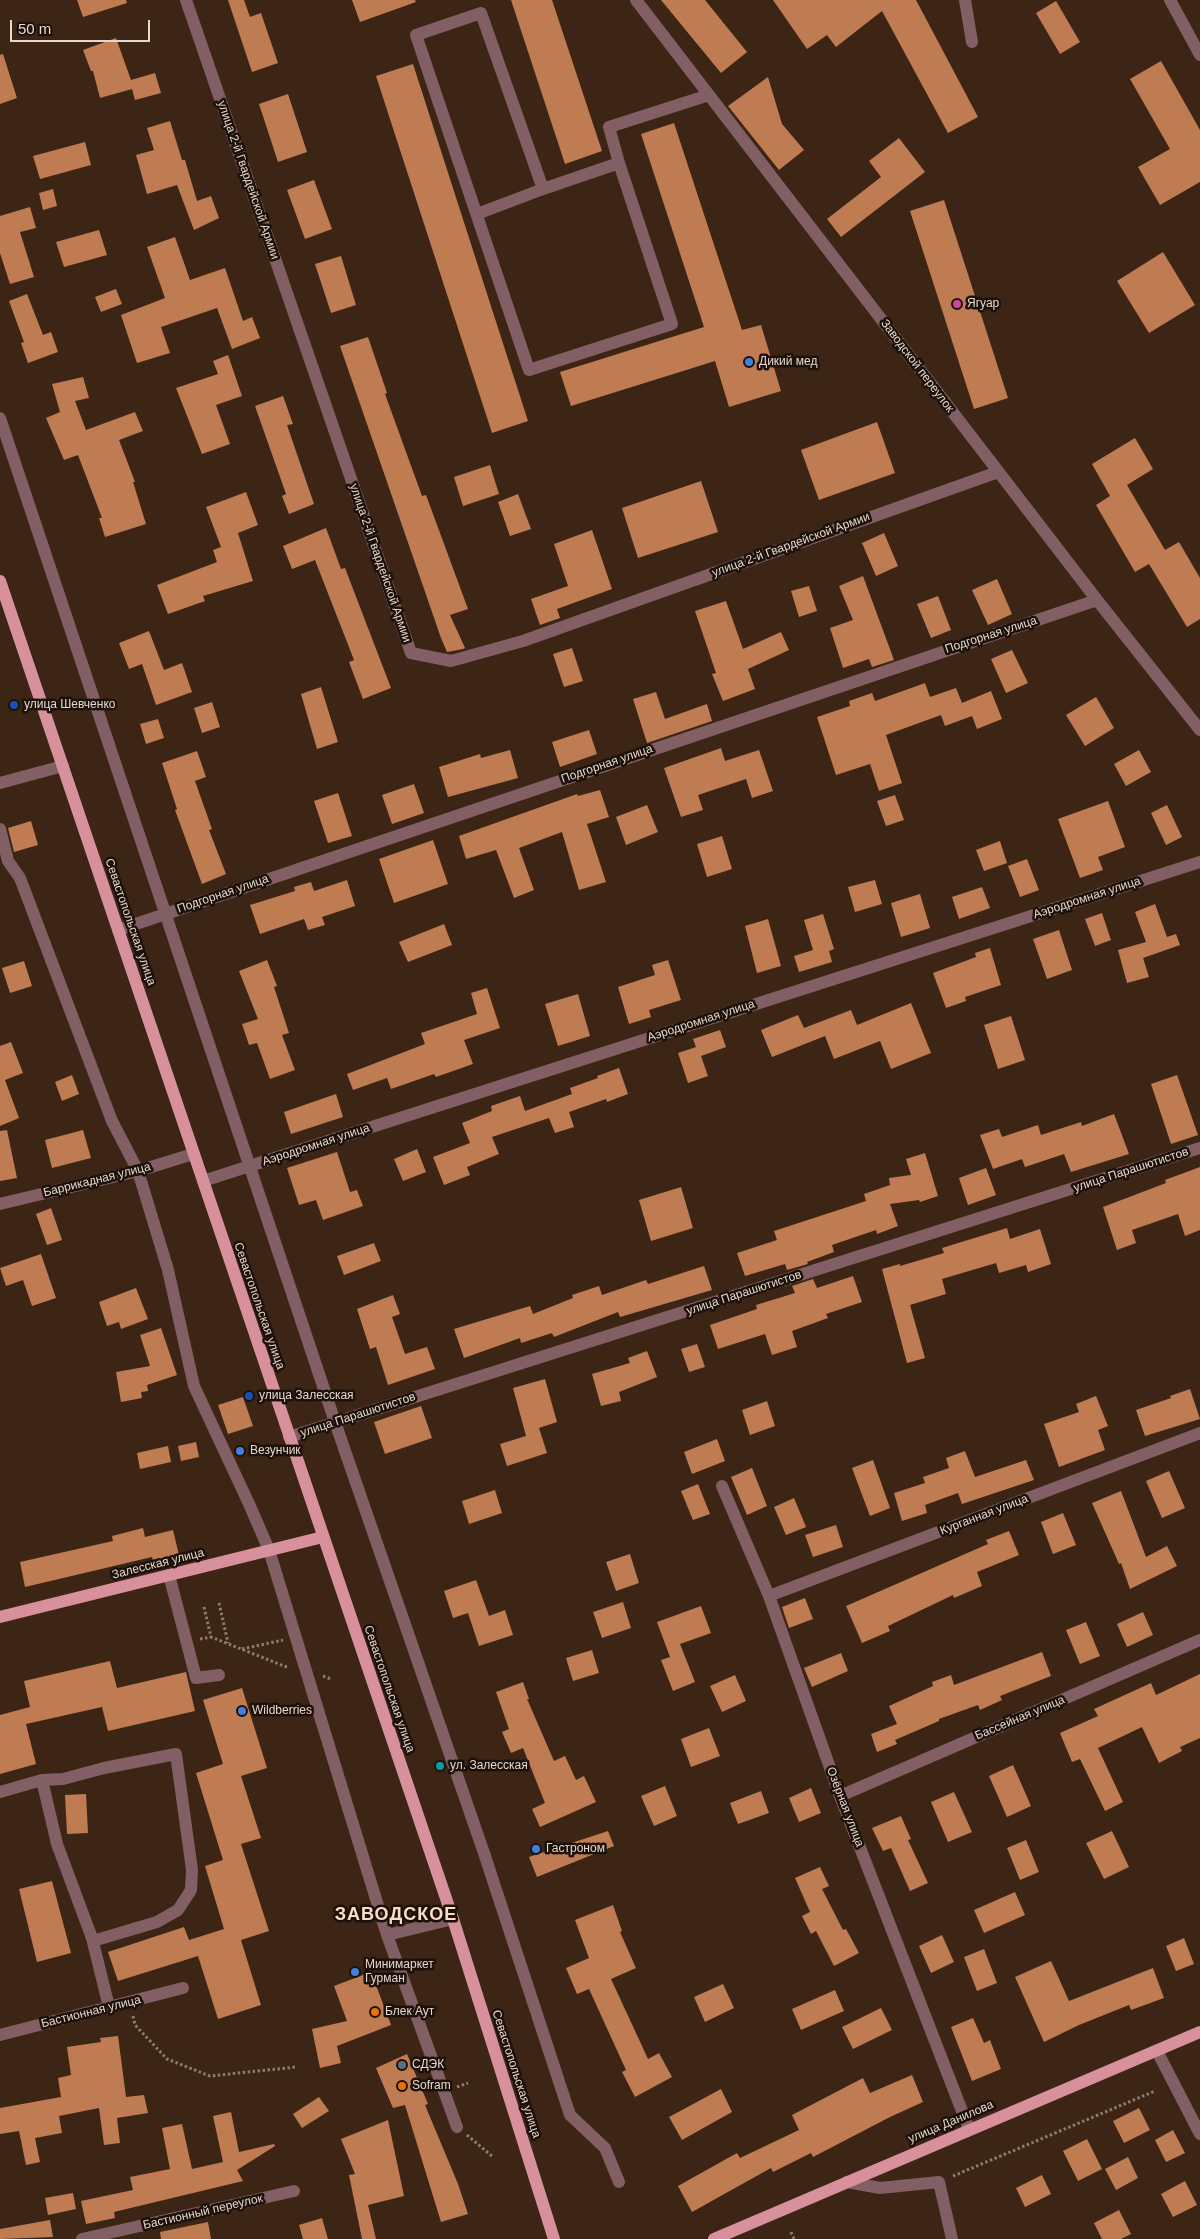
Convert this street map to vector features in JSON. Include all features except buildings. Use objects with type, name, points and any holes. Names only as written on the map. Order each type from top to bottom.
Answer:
[{"type":"main road","name":"Севастопольская улица","points":[[0,582],[453,1918],[554,2239]]},
{"type":"main road","name":"Залесская улица","points":[[0,1617],[323,1537]]},
{"type":"main road","name":"улица Данилова","points":[[714,2239],[1200,2032]]},
{"type":"street","name":"улица 2-й Гвардейской Армии","points":[[186,0],[411,653],[451,661],[523,640],[998,472]]},
{"type":"street","name":"Заводской переулок","points":[[636,0],[1096,600],[1200,730]]},
{"type":"street","points":[[965,0],[972,42]]},
{"type":"street","points":[[1170,0],[1200,54]]},
{"type":"street","points":[[543,190],[481,13],[416,35],[529,370],[672,324],[609,127],[709,95]]},
{"type":"street","points":[[477,214],[619,163]]},
{"type":"street","points":[[0,418],[336,1422],[484,1853],[570,2115],[605,2148],[619,2182]]},
{"type":"street","name":"Подгорная улица","points":[[118,930],[1096,600]]},
{"type":"street","points":[[0,783],[63,766]]},
{"type":"street","points":[[0,829],[8,861],[20,878],[112,1121],[138,1171],[168,1270],[194,1386],[269,1550],[387,1935],[457,2127]]},
{"type":"street","name":"Аэродромная улица","points":[[203,1181],[1200,862]]},
{"type":"street","name":"улица Парашютистов","points":[[289,1437],[1200,1148]]},
{"type":"street","name":"Баррикадная улица","points":[[0,1204],[138,1171],[193,1154]]},
{"type":"street","name":"Курганная улица","points":[[769,1596],[1200,1434]]},
{"type":"street","name":"Озёрная улица","points":[[722,1486],[769,1596],[840,1796],[969,2129]]},
{"type":"street","points":[[169,1575],[196,1678],[219,1675]]},
{"type":"street","name":"Бассейная улица","points":[[840,1796],[1200,1640]]},
{"type":"street","points":[[0,1792],[42,1780],[63,1779],[104,1768],[176,1754],[192,1870],[192,1890],[178,1910],[157,1922],[93,1942]]},
{"type":"street","points":[[42,1780],[57,1844],[93,1942],[109,2007]]},
{"type":"street","points":[[387,1935],[453,1918]]},
{"type":"street","name":"Бастионная улица","points":[[0,2035],[183,1988]]},
{"type":"street","points":[[1157,2051],[1200,2134]]},
{"type":"street","points":[[847,2182],[880,2188],[939,2182],[952,2239]]},
{"type":"street","name":"Бастионный переулок","points":[[82,2239],[294,2191]]},
{"type":"path","points":[[219,1603],[228,1643]]},
{"type":"path","points":[[204,1607],[211,1637],[308,1676],[319,1674],[331,1679]]},
{"type":"path","points":[[242,1649],[296,1637]]},
{"type":"path","points":[[130,2002],[135,2025],[167,2059],[201,2073],[210,2076],[296,2067]]},
{"type":"path","points":[[939,2182],[1155,2092]]},
{"type":"path","points":[[457,2127],[493,2157]]},
{"type":"path","points":[[791,2232],[794,2239]]},
{"type":"place","name":"Ягуар","points":[[957,304]]},
{"type":"place","name":"Дикий мед","points":[[749,362]]},
{"type":"place","name":"улица Шевченко","points":[[14,705]]},
{"type":"place","name":"улица Залесская","points":[[249,1396]]},
{"type":"place","name":"Везунчик","points":[[240,1451]]},
{"type":"place","name":"Wildberries","points":[[242,1711]]},
{"type":"place","name":"ул. Залесская","points":[[440,1766]]},
{"type":"place","name":"Гастроном","points":[[536,1849]]},
{"type":"place","name":"Минимаркет Гурман","points":[[355,1972]]},
{"type":"place","name":"Блек Аут","points":[[375,2012]]},
{"type":"place","name":"СДЭК","points":[[402,2065]]},
{"type":"place","name":"Sofram","points":[[402,2086]]},
{"type":"district","name":"ЗАВОДСКОЕ","points":[[396,1915]]}]
